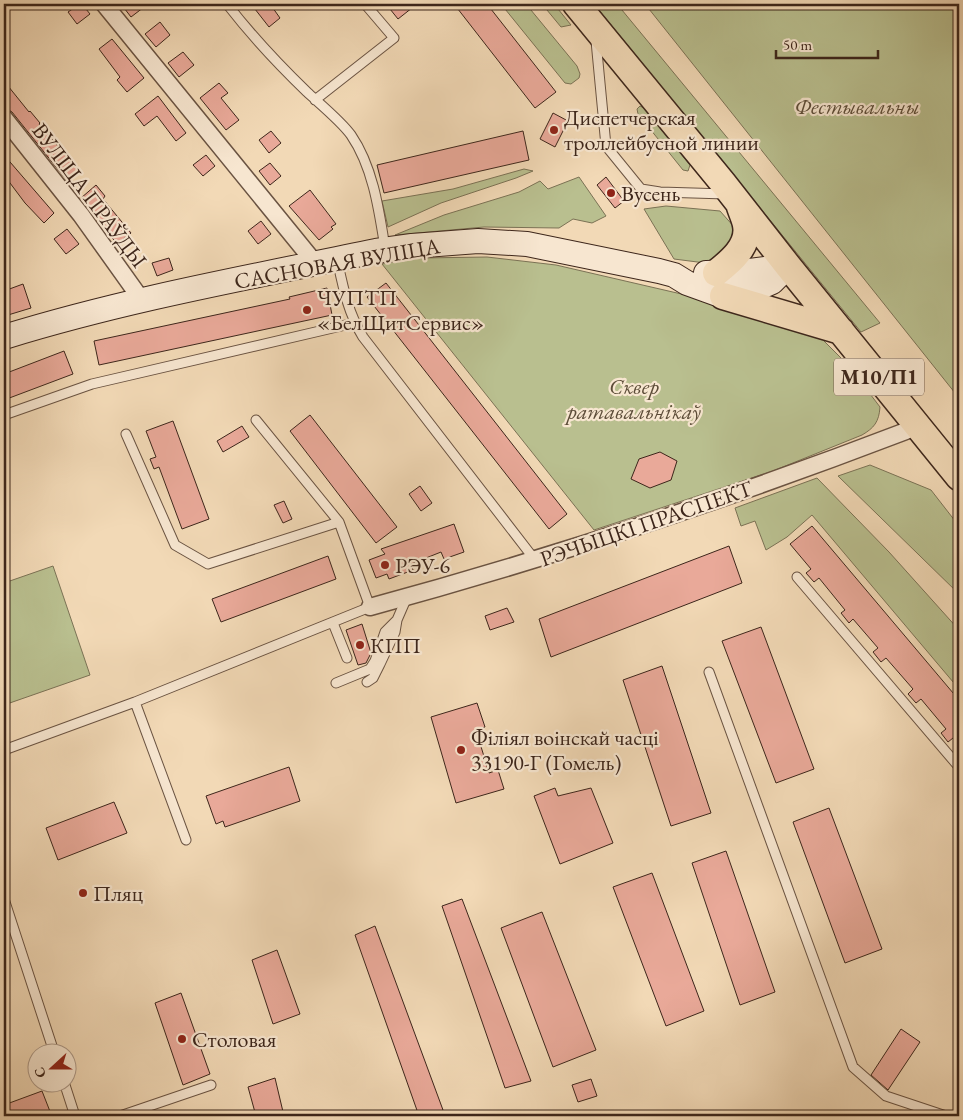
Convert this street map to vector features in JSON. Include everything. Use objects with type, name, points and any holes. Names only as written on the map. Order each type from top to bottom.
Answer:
[{"type":"main road","name":"М10/П1","points":[[576,4],[736,199],[959,477]]},
{"type":"main road","points":[[736,199],[747,227],[745,241],[739,252],[729,263],[720,284],[841,331]]},
{"type":"main road","name":"САСНОВАЯ ВУЛІЦА","points":[[4,336],[141,299],[326,261],[412,246],[478,242],[527,244],[720,284],[742,272],[788,266]]},
{"type":"street","points":[[104,4],[326,261]]},
{"type":"street","name":"ВУЛІЦА ПРАЎДЫ","points":[[4,118],[81,215],[141,299]]},
{"type":"street","name":"РЭЧЫЦКІ ПРАСПЕКТ","points":[[370,608],[535,560],[821,464],[906,431],[917,423]]},
{"type":"lane","points":[[227,4],[272,58],[350,132],[365,162],[382,225],[385,250]]},
{"type":"lane","points":[[315,100],[394,38],[364,4]]},
{"type":"lane","points":[[595,28],[606,146],[633,180],[641,189],[736,199]]},
{"type":"lane","points":[[326,261],[348,306],[354,323],[363,337],[535,560]]},
{"type":"lane","points":[[4,415],[92,384],[354,323]]},
{"type":"lane","points":[[4,750],[135,702],[370,608],[339,522],[256,420]]},
{"type":"lane","points":[[126,434],[175,545],[208,564],[339,522]]},
{"type":"lane","points":[[797,578],[959,767]]},
{"type":"lane","points":[[367,682],[373,678],[380,664],[395,632],[397,620],[407,597]]},
{"type":"lane","points":[[336,683],[370,669],[376,661],[385,632],[397,620]]},
{"type":"lane","points":[[333,623],[347,658]]},
{"type":"lane","points":[[709,672],[853,1067],[886,1096],[946,1116]]},
{"type":"lane","points":[[135,702],[186,840]]},
{"type":"lane","points":[[4,899],[51,1042]]},
{"type":"lane","points":[[120,1116],[211,1085]]},
{"type":"lane","points":[[68,1092],[76,1116]]},
{"type":"green space","points":[[501,4],[526,4],[577,66],[580,74],[579,78],[571,84],[565,83]]},
{"type":"green space","points":[[542,4],[554,4],[571,25],[561,27]]},
{"type":"green space","points":[[594,4],[617,4],[880,323],[861,332]]},
{"type":"green space","name":"Фестывальны","points":[[645,4],[959,4],[959,398]]},
{"type":"green space","points":[[640,106],[644,108],[690,165],[688,171],[683,170],[638,114],[637,109]]},
{"type":"green space","points":[[524,169],[533,171],[441,203],[388,227],[382,201],[453,189]]},
{"type":"green space","points":[[579,177],[606,216],[592,223],[573,219],[559,228],[484,227],[395,235],[444,215],[519,192],[540,181],[548,189]]},
{"type":"green space","points":[[666,206],[720,211],[736,229],[732,250],[713,264],[674,259],[644,209]]},
{"type":"green space","name":"Сквер ратавальнікаў","points":[[487,257],[556,265],[703,299],[822,339],[848,365],[880,407],[877,421],[870,430],[862,435],[773,471],[594,530],[382,264],[420,258]]},
{"type":"green space","points":[[870,465],[931,490],[959,526],[959,594],[838,476]]},
{"type":"green space","points":[[817,478],[889,552],[959,630],[959,689],[812,515],[787,537],[766,550],[755,521],[741,526],[735,508]]},
{"type":"green space","points":[[53,566],[90,675],[4,705],[4,583]]},
{"type":"building","points":[[80,4],[90,14],[77,24],[68,12]]},
{"type":"building","points":[[121,4],[148,4],[131,17]]},
{"type":"building","points":[[251,4],[270,4],[280,18],[269,27]]},
{"type":"building","points":[[386,4],[417,4],[398,19]]},
{"type":"building","points":[[454,4],[487,4],[556,92],[535,108]]},
{"type":"building","points":[[160,22],[170,35],[156,47],[145,34]]},
{"type":"building","points":[[112,39],[144,78],[127,92],[117,80],[120,77],[99,49]]},
{"type":"building","points":[[183,52],[194,65],[179,77],[168,63]]},
{"type":"building","points":[[4,81],[80,172],[68,182],[12,112],[4,107]]},
{"type":"building","points":[[219,83],[228,93],[221,98],[239,120],[226,130],[200,98]]},
{"type":"building","points":[[158,96],[186,133],[176,141],[157,116],[144,126],[135,114]]},
{"type":"building","name":"Диспетчерская троллейбусной линии","points":[[553,113],[568,121],[555,147],[540,139]]},
{"type":"building","points":[[271,131],[281,143],[269,153],[259,140]]},
{"type":"building","points":[[523,131],[529,160],[384,193],[377,165]]},
{"type":"building","points":[[4,155],[54,213],[44,223],[25,203],[4,175]]},
{"type":"building","points":[[206,155],[215,166],[203,176],[193,165]]},
{"type":"building","points":[[270,163],[281,176],[270,185],[259,171]]},
{"type":"building","name":"Вусень","points":[[606,177],[624,201],[615,208],[597,185]]},
{"type":"building","points":[[96,185],[105,196],[103,199],[131,233],[117,244],[81,198]]},
{"type":"building","points":[[310,190],[336,224],[331,227],[333,229],[319,240],[289,206]]},
{"type":"building","points":[[261,221],[271,234],[258,244],[248,231]]},
{"type":"building","points":[[67,229],[79,244],[66,254],[54,239]]},
{"type":"building","points":[[169,258],[173,270],[157,276],[152,263]]},
{"type":"building","points":[[386,283],[567,514],[549,529],[367,297]]},
{"type":"building","points":[[23,284],[31,308],[8,315],[4,304],[4,291]]},
{"type":"building","points":[[327,288],[332,315],[99,365],[94,341],[290,299],[289,297]]},
{"type":"building","points":[[64,351],[73,374],[4,400],[4,374]]},
{"type":"building","points":[[310,415],[397,527],[376,543],[290,431]]},
{"type":"building","points":[[173,421],[209,519],[182,529],[159,467],[154,469],[150,459],[156,457],[146,431]]},
{"type":"building","points":[[242,426],[249,437],[223,452],[217,441]]},
{"type":"building","points":[[660,452],[677,461],[671,480],[650,488],[631,479],[639,459]]},
{"type":"building","points":[[420,486],[432,503],[421,511],[409,494]]},
{"type":"building","points":[[284,501],[292,519],[283,523],[274,505]]},
{"type":"building","points":[[454,524],[464,552],[444,559],[441,552],[411,564],[413,570],[389,579],[387,574],[376,578],[369,560],[385,554],[381,549]]},
{"type":"building","points":[[812,526],[959,700],[959,745],[953,738],[948,742],[941,733],[946,729],[921,699],[916,703],[908,694],[913,689],[886,658],[881,662],[873,652],[878,648],[853,619],[849,623],[841,613],[845,610],[819,578],[814,582],[806,573],[811,569],[790,544]]},
{"type":"building","points":[[729,546],[742,583],[551,657],[539,619]]},
{"type":"building","points":[[328,556],[336,579],[221,622],[212,599]]},
{"type":"building","name":"КПП","points":[[507,608],[514,622],[490,630],[485,616]]},
{"type":"building","name":"КПП","points":[[362,624],[371,653],[366,663],[358,665],[346,630]]},
{"type":"building","points":[[761,627],[814,769],[776,783],[722,641]]},
{"type":"building","points":[[662,666],[711,813],[671,826],[623,680]]},
{"type":"building","name":"Філіял воінскай часці 33190-Г (Гомель)","points":[[477,703],[485,727],[476,730],[489,773],[498,770],[504,789],[456,803],[431,717]]},
{"type":"building","points":[[289,767],[300,801],[225,827],[223,821],[216,824],[206,796]]},
{"type":"building","points":[[555,788],[558,796],[591,788],[613,843],[560,864],[534,796]]},
{"type":"building","points":[[114,802],[127,833],[58,860],[46,828]]},
{"type":"building","points":[[829,808],[882,949],[845,963],[793,822]]},
{"type":"building","points":[[726,851],[775,992],[740,1005],[692,863]]},
{"type":"building","points":[[652,873],[704,1011],[666,1026],[613,887]]},
{"type":"building","points":[[462,899],[531,1081],[505,1088],[442,906]]},
{"type":"building","points":[[542,912],[596,1050],[553,1067],[501,928]]},
{"type":"building","points":[[375,926],[443,1110],[427,1116],[419,1116],[355,935]]},
{"type":"building","points":[[277,950],[300,1014],[273,1024],[252,960]]},
{"type":"building","name":"Столовая","points":[[181,993],[210,1074],[183,1085],[155,1003]]},
{"type":"building","points":[[901,1029],[920,1042],[888,1090],[871,1075]]},
{"type":"building","points":[[275,1078],[284,1116],[256,1116],[248,1087]]},
{"type":"building","points":[[591,1079],[597,1096],[578,1102],[572,1085]]},
{"type":"building","points":[[42,1092],[51,1114],[46,1116],[4,1116],[4,1105]]},
{"type":"place","name":"Диспетчерская троллейбусной линии","points":[[554,130]]},
{"type":"place","name":"Вусень","points":[[611,193]]},
{"type":"place","name":"ЧУПТП «БелЩитСервис»","points":[[307,310]]},
{"type":"place","name":"РЭУ-6","points":[[385,565]]},
{"type":"place","name":"КПП","points":[[360,645]]},
{"type":"place","name":"Філіял воінскай часці 33190-Г (Гомель)","points":[[461,750]]},
{"type":"place","name":"Пляц","points":[[83,893]]},
{"type":"place","name":"Столовая","points":[[182,1039]]}]
